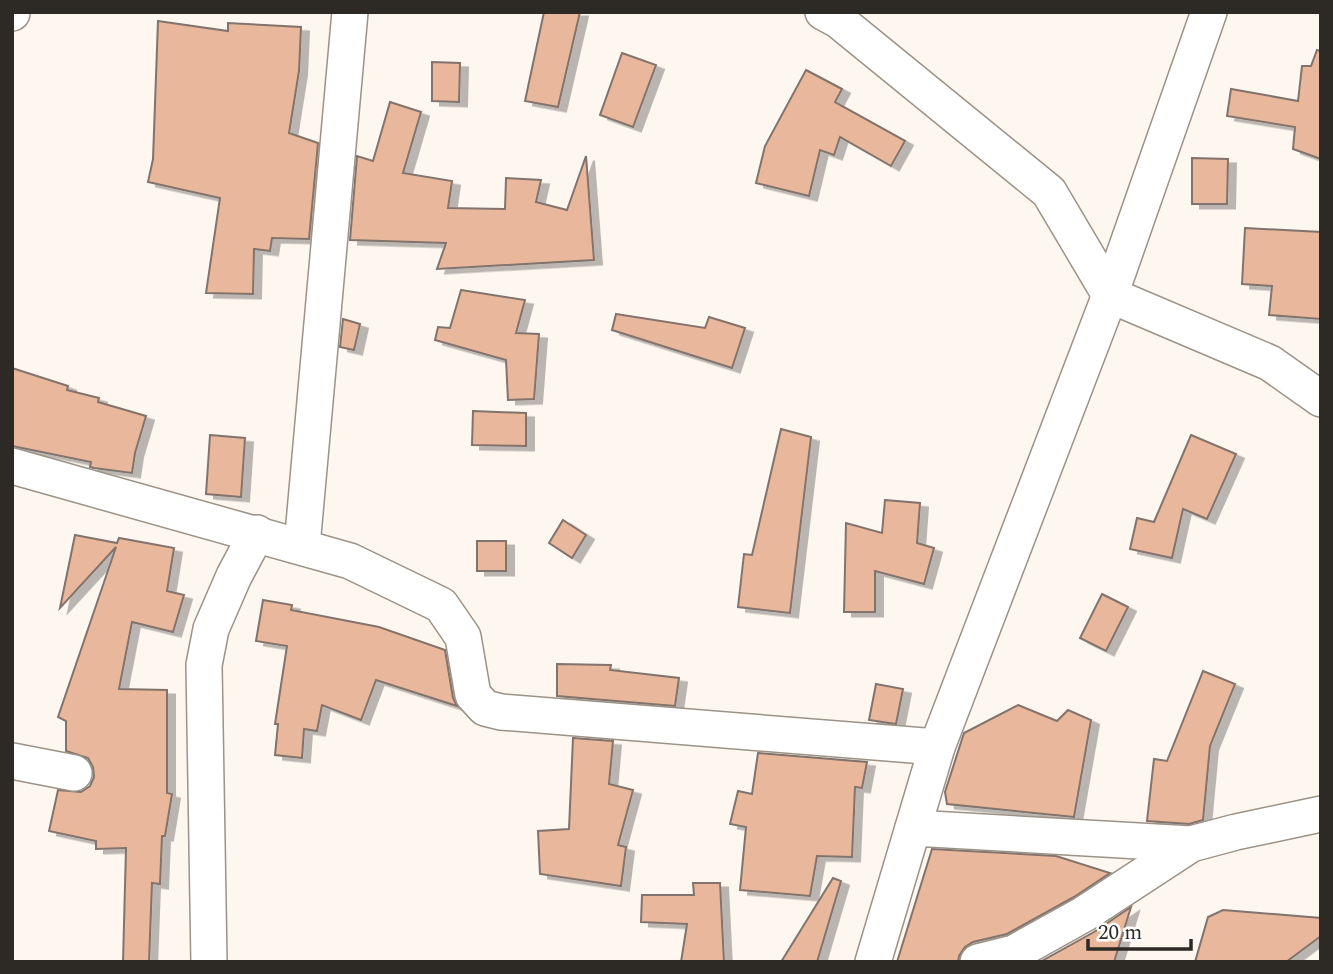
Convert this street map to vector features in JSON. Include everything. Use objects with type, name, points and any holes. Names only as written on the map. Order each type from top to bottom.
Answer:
[{"type":"street","points":[[302,546],[350,12]]},
{"type":"street","points":[[823,12],[838,20],[1049,192],[1110,295],[1270,363],[1321,399]]},
{"type":"street","points":[[873,962],[937,747],[1110,295],[1209,12]]},
{"type":"street","points":[[12,466],[350,561],[442,606],[463,637],[473,695],[485,708],[501,712],[937,747]]},
{"type":"street","points":[[209,962],[204,665],[211,629],[234,576],[257,533]]},
{"type":"street","points":[[12,761],[74,773]]},
{"type":"street","points":[[913,828],[1191,844],[1321,814]]},
{"type":"street","points":[[978,962],[1014,953],[1084,914],[1191,844]]},
{"type":"building","points":[[544,12],[580,12],[558,107],[525,101]]},
{"type":"building","points":[[158,21],[228,31],[228,23],[301,27],[299,71],[289,133],[318,143],[309,239],[272,238],[270,251],[254,249],[253,294],[206,293],[220,198],[148,182],[153,159]]},
{"type":"building","points":[[1317,50],[1321,51],[1321,159],[1293,149],[1295,127],[1227,116],[1231,89],[1298,101],[1302,66],[1311,66]]},
{"type":"building","points":[[622,53],[656,65],[633,127],[600,115]]},
{"type":"building","points":[[432,62],[460,63],[459,102],[432,101]]},
{"type":"building","points":[[806,70],[842,89],[835,102],[905,141],[891,166],[840,137],[834,155],[820,150],[809,196],[756,183],[765,146]]},
{"type":"building","points":[[390,102],[421,112],[403,173],[452,181],[448,208],[505,209],[506,178],[541,180],[536,202],[567,210],[586,156],[594,260],[437,269],[446,243],[350,240],[357,156],[373,161]]},
{"type":"building","points":[[1192,158],[1228,159],[1227,204],[1192,204]]},
{"type":"building","points":[[1245,228],[1321,232],[1321,319],[1269,315],[1272,286],[1242,284]]},
{"type":"building","points":[[461,290],[525,300],[516,333],[539,334],[534,399],[508,400],[506,360],[435,340],[438,327],[450,328]]},
{"type":"building","points":[[616,314],[705,328],[709,317],[745,328],[732,368],[612,330]]},
{"type":"building","points":[[343,319],[360,324],[354,350],[340,347]]},
{"type":"building","points":[[12,368],[68,386],[67,390],[99,398],[98,402],[146,416],[132,473],[94,468],[90,467],[91,462],[12,446]]},
{"type":"building","points":[[473,411],[526,413],[526,446],[472,445]]},
{"type":"building","points":[[781,429],[811,437],[790,613],[738,607],[744,554],[752,555]]},
{"type":"building","points":[[210,435],[245,438],[241,497],[206,494]]},
{"type":"building","points":[[1191,435],[1236,454],[1207,519],[1183,509],[1172,558],[1130,549],[1137,518],[1154,522]]},
{"type":"building","points":[[885,500],[920,503],[917,543],[934,548],[924,584],[875,571],[875,612],[844,612],[846,523],[882,533]]},
{"type":"building","points":[[563,520],[586,535],[572,558],[549,543]]},
{"type":"building","points":[[75,535],[117,543],[119,538],[174,548],[167,591],[184,595],[173,632],[132,622],[119,689],[167,690],[167,793],[172,794],[165,836],[162,836],[160,884],[152,883],[149,962],[123,962],[126,848],[96,849],[96,841],[49,831],[58,790],[81,792],[90,786],[94,777],[88,758],[66,751],[66,721],[58,717],[116,547],[60,608]]},
{"type":"building","points":[[477,541],[506,541],[506,571],[477,571]]},
{"type":"building","points":[[1102,594],[1128,607],[1106,651],[1080,638]]},
{"type":"building","points":[[263,600],[292,605],[291,610],[379,627],[445,650],[453,698],[457,706],[376,680],[361,720],[322,705],[317,731],[304,729],[302,758],[275,755],[278,724],[275,724],[287,646],[256,641]]},
{"type":"building","points":[[557,664],[611,665],[610,670],[679,678],[675,706],[557,696]]},
{"type":"building","points":[[1203,671],[1235,684],[1210,746],[1203,820],[1189,824],[1147,821],[1154,759],[1167,761]]},
{"type":"building","points":[[876,684],[903,689],[896,724],[869,720]]},
{"type":"building","points":[[1018,705],[1057,721],[1068,710],[1091,720],[1074,817],[947,804],[945,792],[964,733]]},
{"type":"building","points":[[573,738],[613,741],[609,784],[633,790],[618,845],[626,847],[621,886],[540,874],[538,831],[569,829]]},
{"type":"building","points":[[758,753],[867,762],[862,788],[855,787],[852,857],[817,856],[810,896],[740,890],[746,827],[730,824],[738,791],[752,794]]},
{"type":"building","points":[[932,849],[1056,856],[1110,873],[1074,897],[1007,934],[973,942],[965,947],[958,962],[897,962]]},
{"type":"building","points":[[833,878],[841,881],[817,962],[781,962]]},
{"type":"building","points":[[693,883],[720,883],[724,962],[681,962],[687,924],[641,922],[642,895],[694,895]]},
{"type":"building","points":[[1131,907],[1114,962],[1040,962],[1094,932]]},
{"type":"building","points":[[1223,910],[1321,918],[1321,936],[1286,962],[1195,962],[1208,917]]}]
